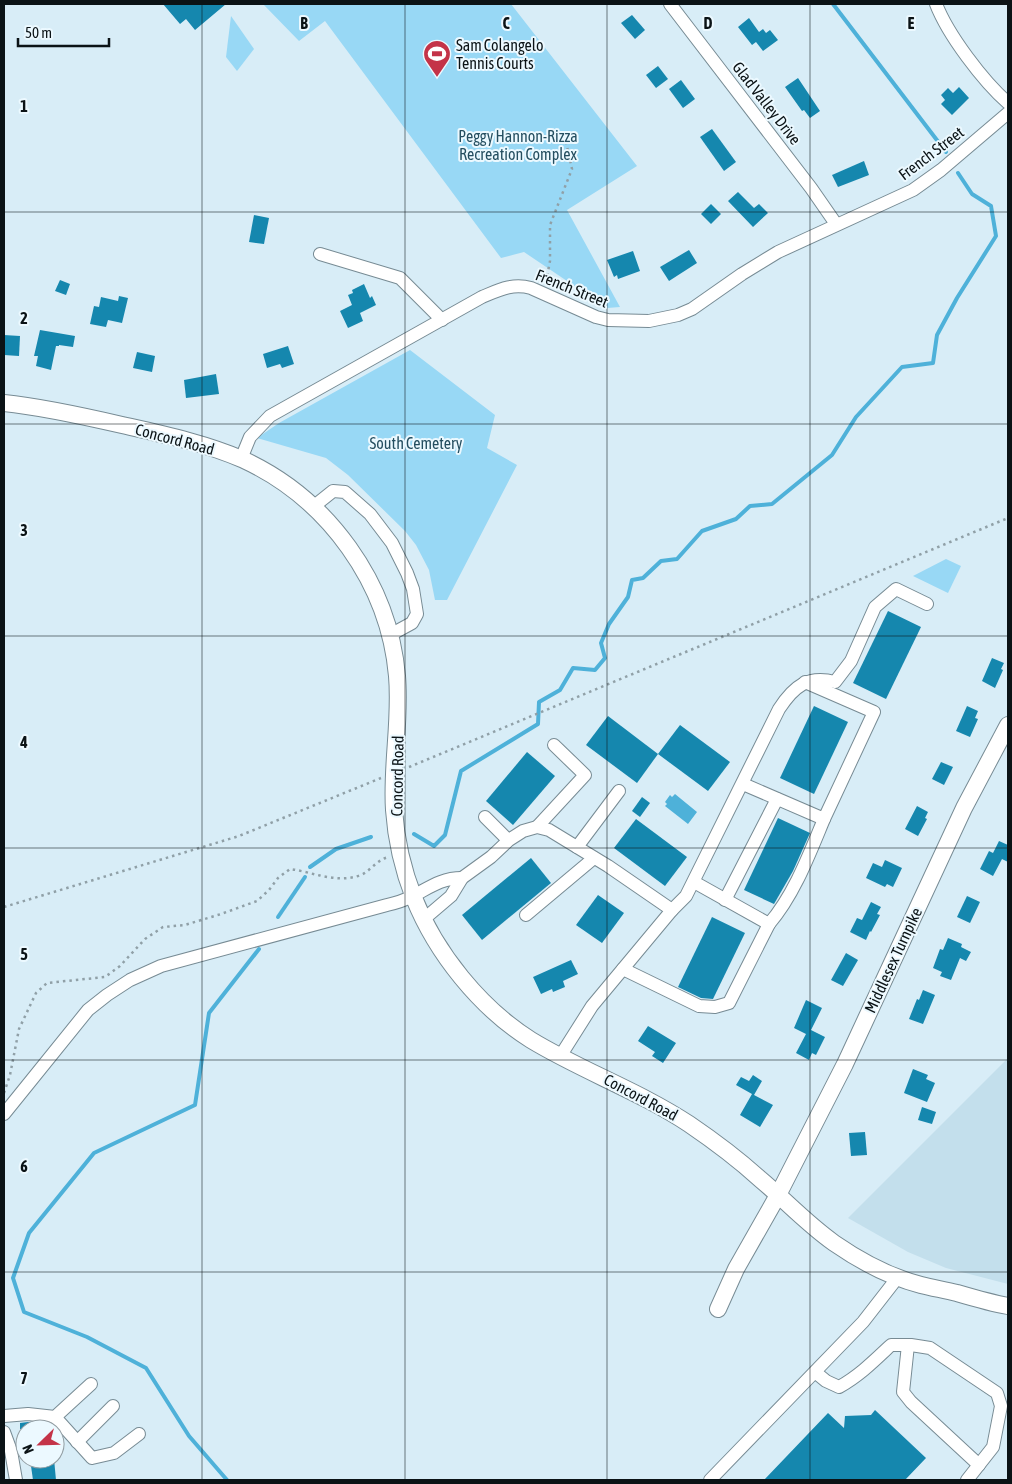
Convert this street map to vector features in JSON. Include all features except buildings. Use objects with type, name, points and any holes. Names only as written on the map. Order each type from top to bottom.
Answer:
[{"type":"main road","name":"Concord Road","points":[[4,403],[76,414],[157,433],[213,449],[242,459],[279,480],[313,507],[329,522],[356,558],[376,597],[390,634],[397,671],[398,690],[394,811],[400,855],[413,896],[441,953],[466,984],[499,1015],[529,1039],[672,1113],[728,1151],[838,1246],[877,1268],[898,1277],[918,1284],[1008,1306]]},
{"type":"main road","name":"Middlesex Turnpike","points":[[718,1309],[736,1269],[778,1195],[844,1064],[964,808],[1008,725]]},
{"type":"street","name":"Glad Valley Drive","points":[[670,4],[811,188],[836,224]]},
{"type":"street","points":[[936,4],[950,31],[980,72],[1008,103]]},
{"type":"street","name":"French Street","points":[[242,459],[250,437],[270,416],[482,297],[510,286],[520,285],[543,293],[596,317],[608,320],[649,320],[664,318],[692,309],[771,256],[836,224],[913,190],[941,170],[1008,113]]},
{"type":"street","points":[[320,254],[400,278],[442,320]]},
{"type":"street","points":[[313,507],[333,491],[345,492],[370,514],[392,543],[410,581],[417,614],[412,622],[390,634]]},
{"type":"street","points":[[561,1055],[592,1006],[672,910],[686,896],[779,709],[788,695],[805,682],[824,679],[835,682],[851,661],[875,606],[896,589],[927,604]]},
{"type":"street","points":[[623,969],[700,1006],[715,1007],[729,1003],[769,924],[782,908],[812,848],[874,712],[805,682]]},
{"type":"street","points":[[537,827],[585,775],[554,746]]},
{"type":"street","points":[[743,784],[824,820]]},
{"type":"street","points":[[577,847],[619,791]]},
{"type":"street","points":[[726,900],[777,799]]},
{"type":"street","points":[[485,817],[508,840]]},
{"type":"street","points":[[424,919],[451,896],[462,878],[491,857],[508,840],[523,831],[537,827],[549,830],[577,847],[672,910]]},
{"type":"street","points":[[526,915],[594,858]]},
{"type":"street","points":[[4,1114],[88,1010],[130,980],[161,966],[387,905],[413,896],[437,882],[450,878],[462,878]]},
{"type":"street","points":[[694,882],[769,924]]},
{"type":"street","points":[[710,1480],[863,1322],[898,1277]]},
{"type":"street","points":[[815,1372],[826,1381],[839,1386],[851,1380],[866,1368],[890,1345],[908,1345],[930,1348],[997,1393],[1001,1406],[994,1447],[967,1480]]},
{"type":"street","points":[[908,1345],[903,1392],[979,1465]]},
{"type":"street","points":[[55,1417],[91,1384]]},
{"type":"street","points":[[78,1442],[113,1406]]},
{"type":"street","points":[[4,1416],[28,1414],[55,1417],[92,1458],[114,1453],[139,1434]]},
{"type":"street","points":[[4,1432],[11,1451],[16,1480]]},
{"type":"path","points":[[543,293],[550,262],[550,225],[572,169],[566,142]]},
{"type":"path","points":[[4,907],[239,836],[1008,518]]},
{"type":"path","points":[[4,1093],[10,1076],[19,1029],[36,992],[47,983],[105,978],[120,966],[145,939],[162,927],[185,925],[257,901],[278,878],[290,870],[302,871],[326,878],[353,877],[364,873],[375,863],[386,857],[400,855]]},
{"type":"shaded area","points":[[675,794],[697,812],[688,824],[665,806],[667,804],[665,802],[670,795],[672,797]]},
{"type":"shaded area","points":[[1008,1058],[1008,1284],[946,1268],[908,1252],[848,1218]]},
{"type":"green space","name":"Peggy Hannon-Rizza Recreation Complex","points":[[263,4],[511,4],[637,166],[567,210],[620,307],[607,308],[524,252],[501,258],[325,21],[299,41]]},
{"type":"green space","points":[[231,16],[254,49],[237,71],[226,57]]},
{"type":"green space","name":"South Cemetery","points":[[410,350],[495,415],[487,448],[517,465],[447,600],[435,600],[429,570],[416,545],[405,531],[348,475],[326,458],[257,438],[279,423]]},
{"type":"green space","points":[[946,559],[961,566],[948,593],[913,576]]},
{"type":"waterway","points":[[833,4],[946,152]]},
{"type":"waterway","points":[[414,834],[434,846],[445,835],[461,771],[538,724],[539,702],[560,690],[573,668],[595,670],[605,658],[601,643],[609,624],[628,597],[632,580],[643,578],[661,561],[677,559],[702,531],[736,519],[750,506],[772,504],[832,455],[856,417],[902,367],[933,363],[937,335],[957,298],[996,236],[991,206],[972,194],[958,173]]},
{"type":"waterway","points":[[310,867],[336,849],[371,837]]},
{"type":"waterway","points":[[278,917],[305,877]]},
{"type":"waterway","points":[[227,1480],[189,1436],[146,1368],[87,1337],[24,1312],[13,1278],[29,1233],[94,1153],[195,1105],[209,1013],[259,949]]},
{"type":"place","name":"Sam Colangelo Tennis Courts","points":[[437,78]]}]
